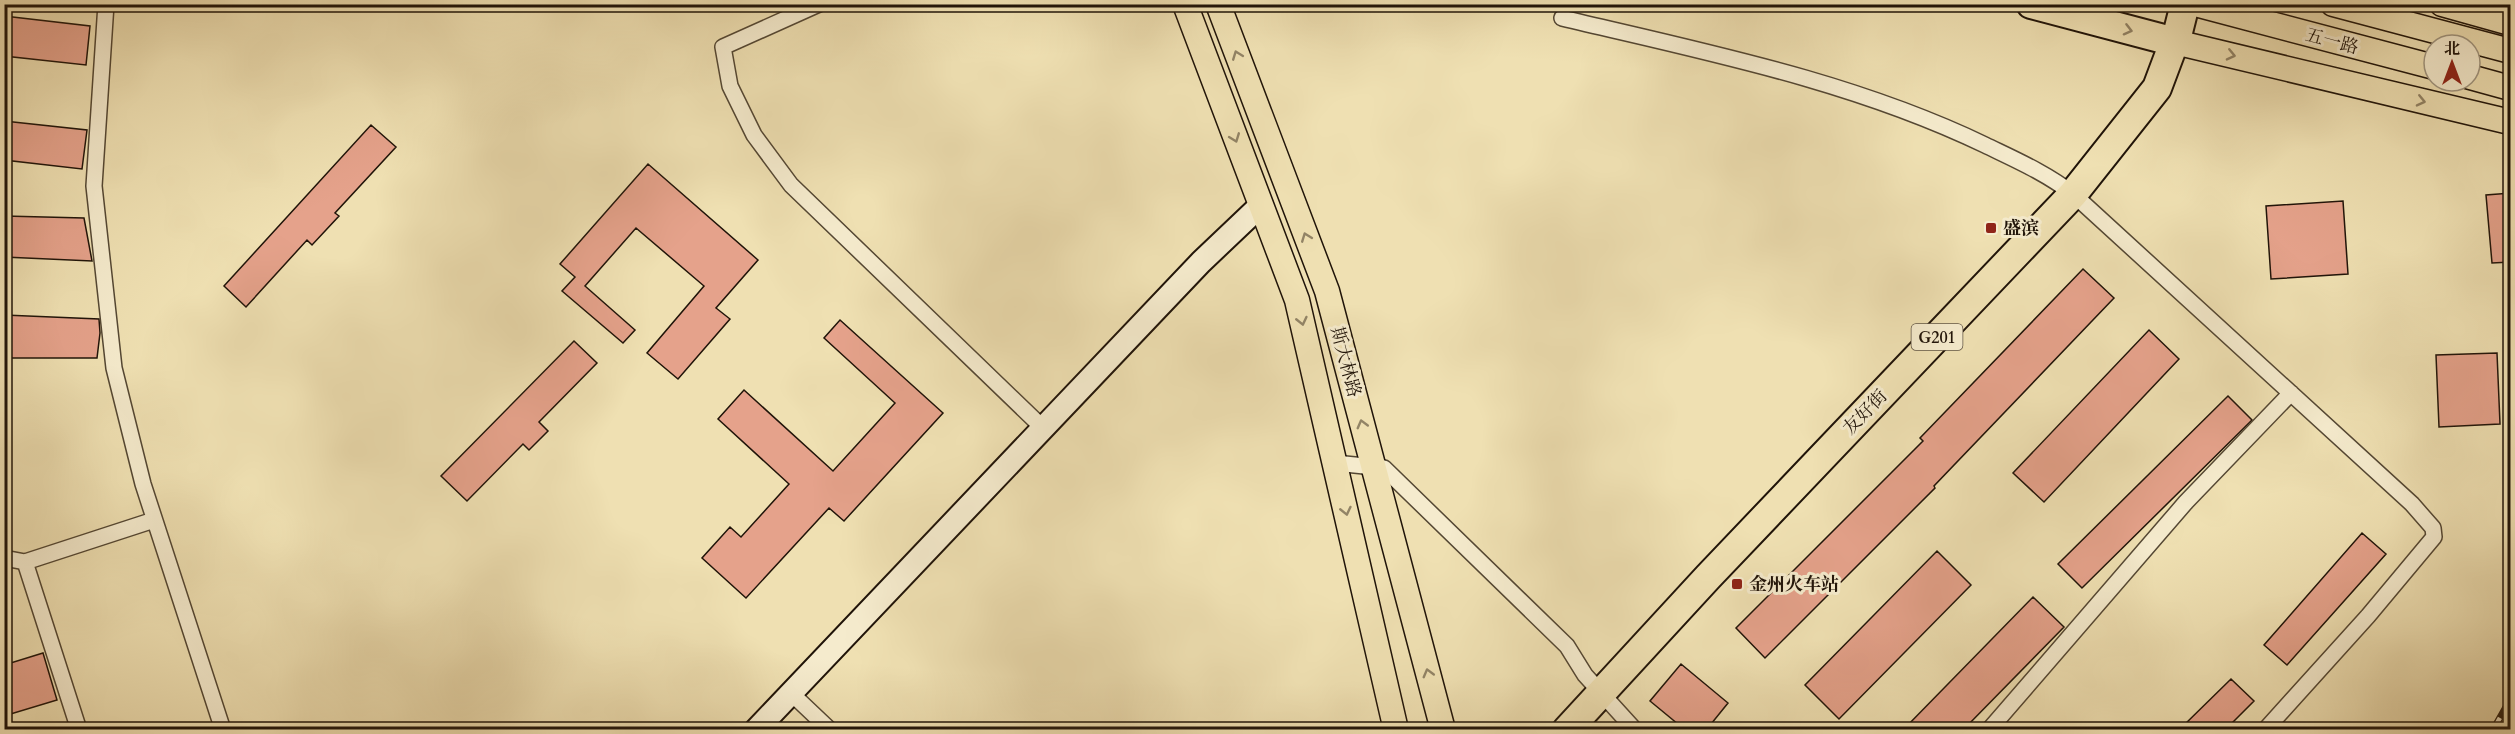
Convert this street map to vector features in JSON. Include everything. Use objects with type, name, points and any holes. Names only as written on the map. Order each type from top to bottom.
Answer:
[{"type":"highway","points":[[2031,4],[2175,42]]},
{"type":"highway","name":"G201","points":[[2175,42],[2185,4]]},
{"type":"highway","name":"友好街","points":[[1567,729],[1708,577],[2073,194],[2157,88],[2175,42]]},
{"type":"main road","name":"斯大林路","points":[[1185,4],[1297,300],[1396,729]]},
{"type":"main road","name":"斯大林路","points":[[1218,4],[1327,291],[1443,729]]},
{"type":"main road","name":"五一路","points":[[2195,4],[2422,65]]},
{"type":"main road","points":[[2333,4],[2511,51]]},
{"type":"main road","points":[[2442,4],[2511,23]]},
{"type":"main road","points":[[2175,42],[2511,122]]},
{"type":"main road","points":[[2482,80],[2511,88]]},
{"type":"street","points":[[106,4],[94,186],[114,368],[142,484],[223,729]]},
{"type":"street","points":[[819,4],[723,47],[730,86],[754,135],[791,185],[1043,428]]},
{"type":"street","points":[[1562,18],[1795,74],[1944,125],[2051,177],[2073,194],[2412,504],[2433,528],[2434,537],[2368,616],[2265,729]]},
{"type":"street","points":[[756,729],[1201,262],[1261,205]]},
{"type":"street","points":[[1989,729],[2186,501],[2291,393]]},
{"type":"street","points":[[1335,463],[1384,468],[1567,646],[1585,675],[1635,729]]},
{"type":"street","points":[[4,558],[25,562],[154,520]]},
{"type":"street","points":[[25,562],[79,729]]},
{"type":"street","points":[[791,693],[830,729]]},
{"type":"building","points":[[4,16],[90,26],[86,65],[4,56]]},
{"type":"building","points":[[4,121],[87,130],[82,169],[4,160]]},
{"type":"building","points":[[371,125],[396,147],[335,213],[339,216],[312,245],[307,240],[246,307],[224,286]]},
{"type":"building","points":[[648,164],[758,260],[716,308],[730,319],[678,379],[647,353],[704,286],[636,228],[585,286],[635,330],[623,343],[562,291],[575,277],[560,264]]},
{"type":"building","points":[[2511,193],[2511,262],[2492,263],[2486,195]]},
{"type":"building","points":[[2343,201],[2348,274],[2271,279],[2266,206]]},
{"type":"building","points":[[4,216],[84,218],[92,261],[4,257]]},
{"type":"building","points":[[2083,269],[2114,298],[1934,486],[1935,488],[1765,658],[1736,628],[1923,441],[1920,438]]},
{"type":"building","points":[[4,315],[99,319],[97,358],[4,358]]},
{"type":"building","points":[[840,320],[943,413],[844,521],[829,508],[746,598],[702,558],[730,527],[741,537],[789,484],[718,419],[744,390],[833,471],[895,403],[824,338]]},
{"type":"building","points":[[2149,330],[2179,359],[2044,502],[2013,473]]},
{"type":"building","points":[[574,341],[597,363],[539,422],[548,431],[529,450],[523,444],[467,501],[441,476]]},
{"type":"building","points":[[2497,353],[2500,424],[2439,427],[2436,355]]},
{"type":"building","points":[[2228,396],[2252,420],[2082,588],[2058,564]]},
{"type":"building","points":[[2362,533],[2386,554],[2287,665],[2264,645]]},
{"type":"building","points":[[1937,551],[1971,585],[1839,719],[1805,685]]},
{"type":"building","points":[[2033,597],[2064,627],[1964,729],[1904,729]]},
{"type":"building","points":[[43,653],[57,700],[4,716],[4,665]]},
{"type":"building","points":[[1681,664],[1728,703],[1707,729],[1684,729],[1650,701]]},
{"type":"building","points":[[2231,679],[2254,701],[2226,729],[2180,729]]},
{"type":"railway","points":[[2493,730],[2510,700]]},
{"type":"place","name":"盛滨","points":[[1991,228]]},
{"type":"place","name":"金州火车站","points":[[1737,584]]}]
